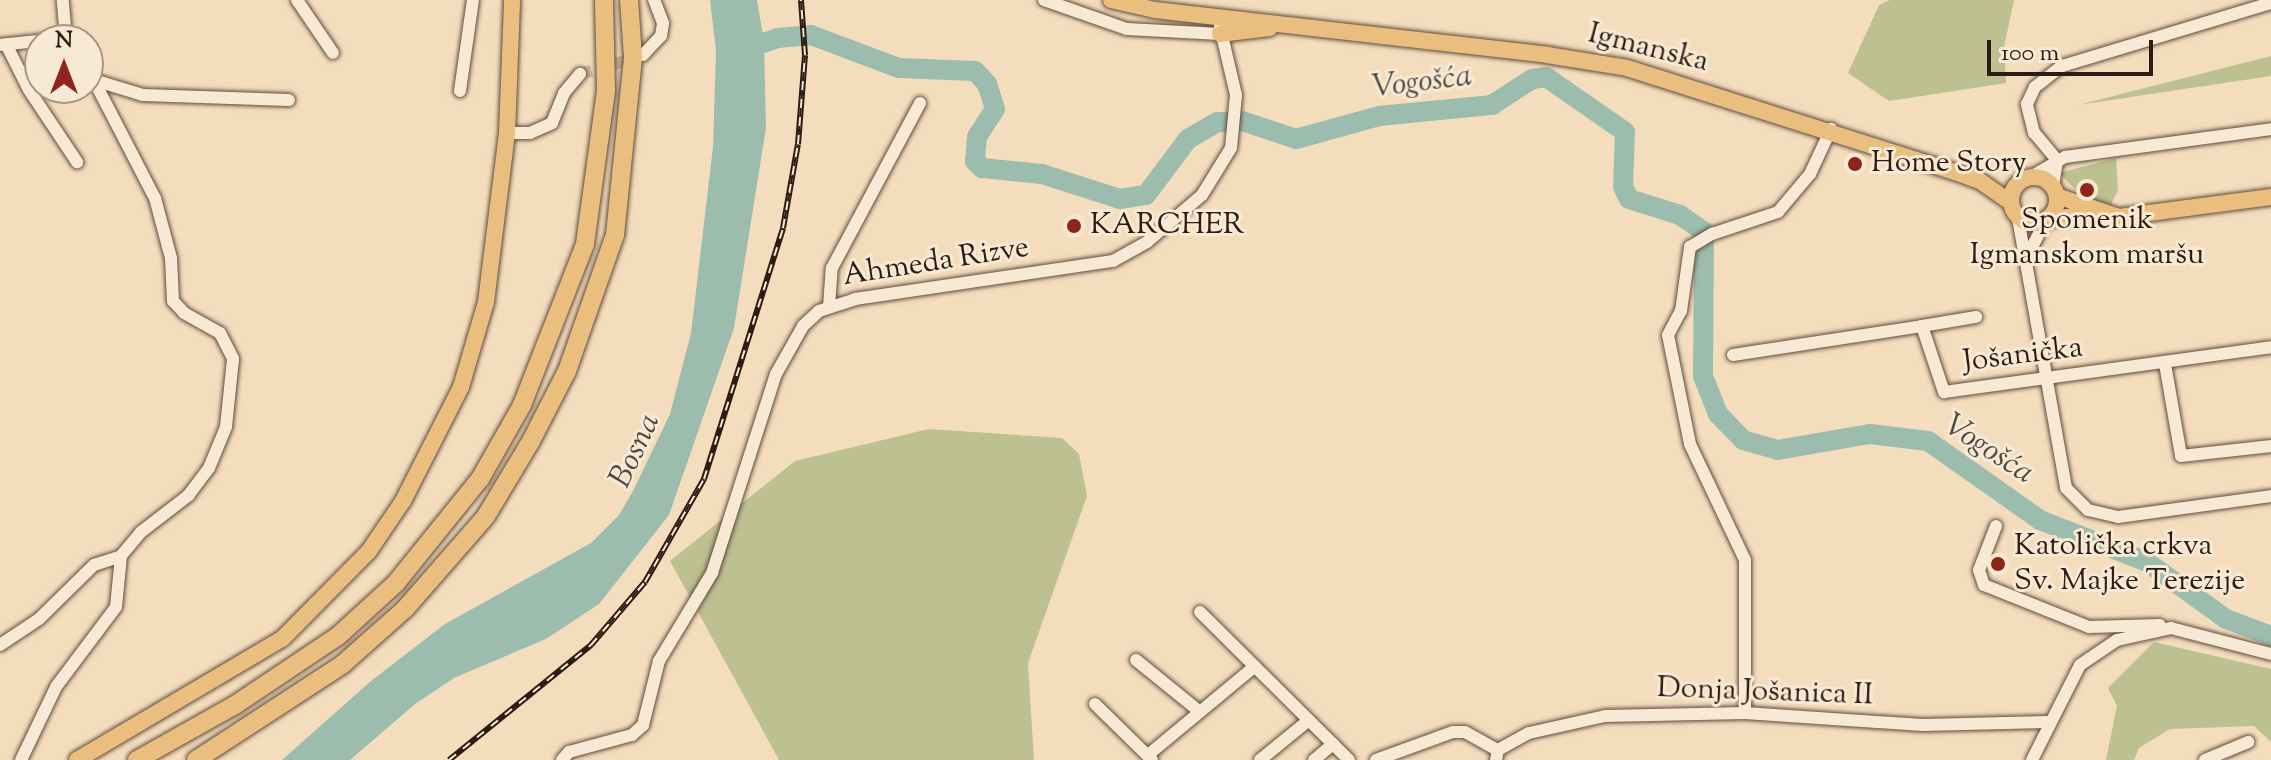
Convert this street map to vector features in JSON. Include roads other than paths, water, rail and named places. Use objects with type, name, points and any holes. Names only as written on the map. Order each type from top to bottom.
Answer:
[{"type":"highway","points":[[137,760],[235,705],[338,636],[396,583],[480,479],[522,405],[585,244],[606,90],[604,0]]},
{"type":"highway","points":[[196,760],[343,664],[405,609],[486,516],[531,441],[567,371],[615,235],[633,70],[629,0]]},
{"type":"main road","points":[[1111,0],[1291,25]]},
{"type":"main road","points":[[77,760],[282,639],[369,551],[444,428],[473,351],[495,255],[507,133],[512,1]]},
{"type":"main road","points":[[1220,34],[1291,25]]},
{"type":"main road","name":"Igmanska","points":[[1291,25],[1618,67],[1831,129],[1980,181],[2025,179],[2055,191]]},
{"type":"main road","points":[[2025,179],[2014,211],[2031,224],[2098,214],[2148,215],[2271,197]]},
{"type":"main road","name":"Igmanska","points":[[1980,181],[2014,211]]},
{"type":"main road","points":[[2047,220],[2055,191],[2098,214]]},
{"type":"street","points":[[63,0],[65,24]]},
{"type":"street","points":[[297,0],[333,53]]},
{"type":"street","points":[[460,91],[473,0]]},
{"type":"street","points":[[643,55],[661,36],[663,23],[654,0]]},
{"type":"street","points":[[1044,0],[1127,29],[1220,34]]},
{"type":"street","points":[[2055,191],[2057,160],[2034,133],[2027,104],[2035,87],[2065,63],[2271,3]]},
{"type":"street","name":"Ahmeda Rizve","points":[[562,760],[569,752],[632,735],[643,725],[659,661],[724,545],[776,374],[803,326],[829,307],[905,290],[1113,261],[1147,242],[1202,195],[1222,169],[1235,129],[1237,109],[1220,34],[1222,16]]},
{"type":"street","points":[[24,42],[3,44],[29,90],[77,162]]},
{"type":"street","points":[[507,133],[530,133],[552,123],[564,93],[580,74]]},
{"type":"street","points":[[104,83],[143,95],[289,100]]},
{"type":"street","points":[[0,645],[39,619],[94,565],[121,556],[141,532],[189,495],[209,468],[226,427],[233,359],[220,333],[173,301],[163,220],[104,96]]},
{"type":"street","points":[[829,307],[832,268],[920,103]]},
{"type":"street","points":[[1745,713],[1745,560],[1690,444],[1667,345],[1683,300],[1685,255],[1694,243],[1778,212],[1810,174],[1831,129]]},
{"type":"street","points":[[2025,179],[2057,160],[2271,129]]},
{"type":"street","points":[[2014,211],[2028,256],[2066,488],[2088,510],[2118,517],[2271,496]]},
{"type":"street","points":[[2028,256],[2047,220]]},
{"type":"street","points":[[1922,326],[1976,317]]},
{"type":"street","name":"Jošanička","points":[[1733,355],[1922,326],[1944,392],[2271,347]]},
{"type":"street","points":[[2165,364],[2181,456],[2271,446]]},
{"type":"street","points":[[1996,526],[1979,570],[1984,585],[2089,627],[2147,623],[2271,654]]},
{"type":"street","points":[[21,760],[56,687],[116,607],[121,556]]},
{"type":"street","points":[[1200,612],[1349,760]]},
{"type":"street","points":[[2032,760],[2047,722],[2080,665],[2098,650],[2134,633],[2165,628]]},
{"type":"street","points":[[1136,660],[1200,712]]},
{"type":"street","points":[[1095,704],[1150,758],[1254,667]]},
{"type":"street","name":"Donja Jošanica II","points":[[1497,755],[1529,733],[1579,720],[1745,713],[1923,725],[2047,722]]},
{"type":"street","points":[[1260,760],[1309,720]]},
{"type":"street","points":[[1376,760],[1453,732],[1465,732],[1497,755]]},
{"type":"street","points":[[2205,760],[2248,742]]},
{"type":"street","points":[[1314,760],[1333,744]]},
{"type":"waterway","name":"Vogošća","points":[[740,51],[778,38],[811,35],[899,68],[975,71],[987,84],[995,109],[977,137],[975,161],[982,168],[1042,174],[1120,199],[1146,195],[1188,139],[1218,122],[1242,121],[1296,139],[1379,116],[1492,105],[1532,79],[1546,77],[1625,132],[1623,187],[1629,199],[1680,215],[1704,232],[1703,376],[1718,414],[1743,440],[1778,450],[1870,434],[1928,441],[2040,520],[2147,562],[2226,619],[2271,636]]},
{"type":"tunnel","points":[[580,74],[638,57]]},
{"type":"railway","points":[[449,760],[591,645],[645,582],[704,479],[783,228],[798,144],[805,55],[801,0]]},
{"type":"place","name":"Home Story","points":[[1855,164]]},
{"type":"place","name":"Spomenik Igmanskom maršu","points":[[2087,190]]},
{"type":"place","name":"KARCHER","points":[[1074,226]]},
{"type":"place","name":"Katolička crkva Sv. Majke Terezije","points":[[1998,564]]},
{"type":"water label","name":"Bosna","points":[[636,451]]}]
